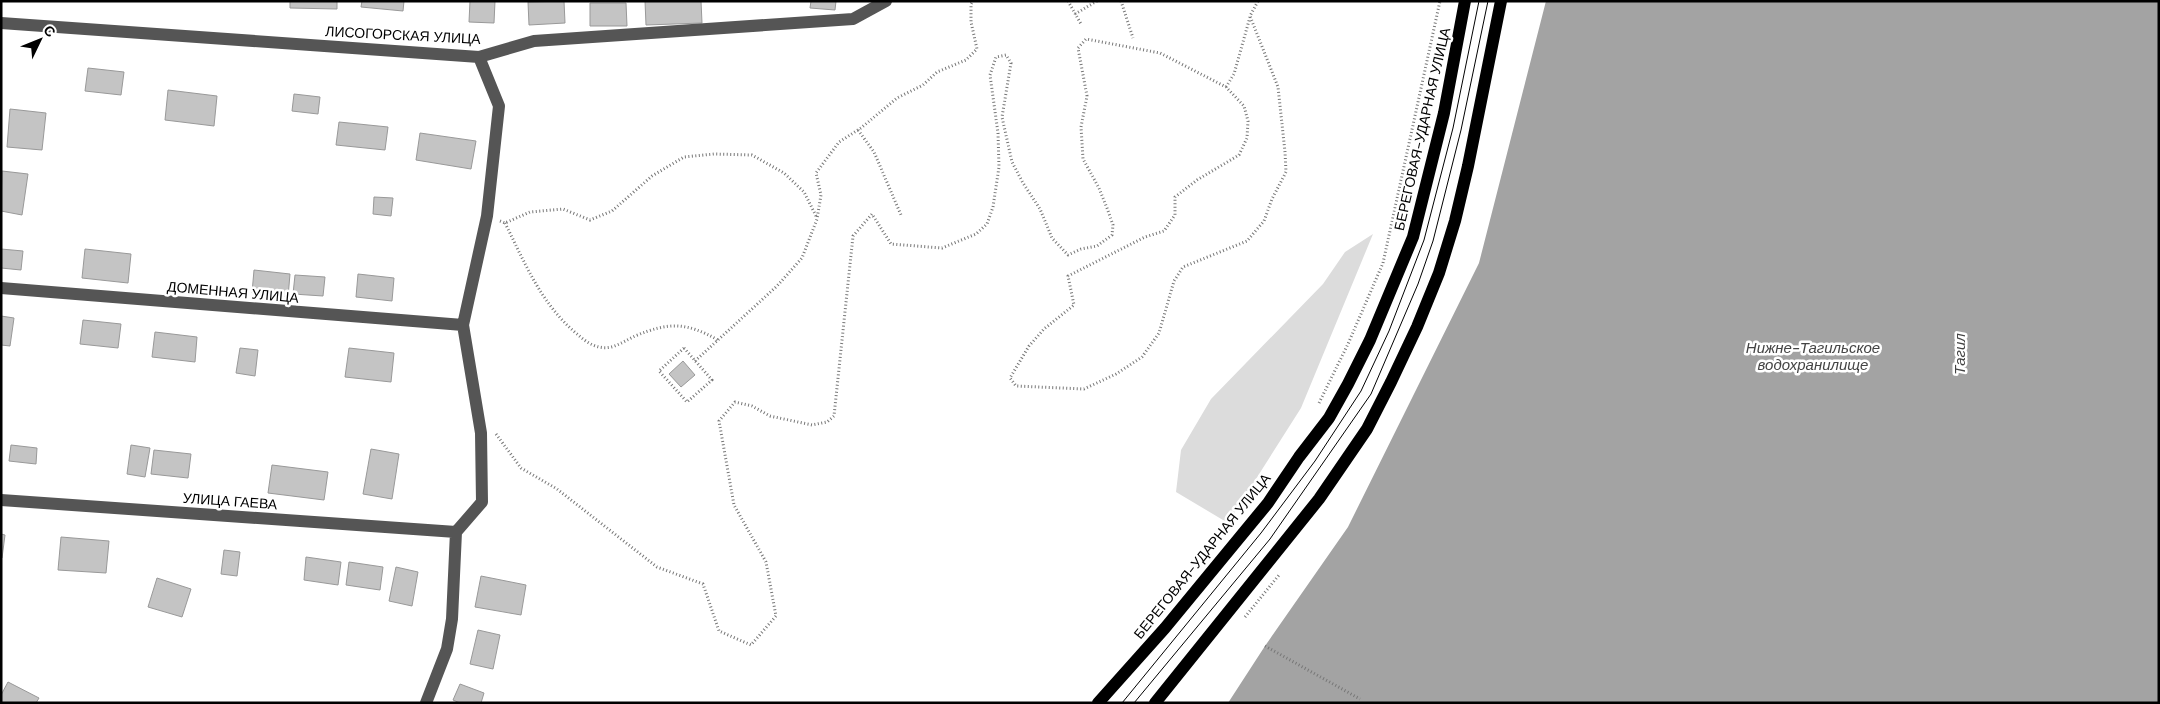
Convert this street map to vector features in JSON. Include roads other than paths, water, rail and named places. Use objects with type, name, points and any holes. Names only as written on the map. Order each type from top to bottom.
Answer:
[{"type":"main road","name":"БЕРЕГОВАЯ-УДАРНАЯ УЛИЦА","points":[[1098,703],[1165,628],[1268,503],[1299,457],[1329,418],[1348,384],[1370,340],[1413,237],[1444,113],[1465,1]]},
{"type":"main road","points":[[1155,703],[1319,499],[1367,429],[1391,382],[1417,327],[1455,221],[1501,1]]},
{"type":"street","name":"ЛИСОГОРСКАЯ УЛИЦА","points":[[1,23],[479,56],[534,41],[853,19],[886,1]]},
{"type":"street","points":[[426,703],[447,649],[452,619],[456,532],[482,502],[481,434],[462,325],[487,216],[499,106],[479,56]]},
{"type":"street","name":"ДОМЕННАЯ УЛИЦА","points":[[1,288],[462,325]]},
{"type":"street","name":"УЛИЦА ГАЕВА","points":[[1,500],[456,532]]},
{"type":"water","name":"Нижне-Тагильское водохранилище","points":[[1546,1],[2159,1],[2159,703],[1228,703],[1265,646],[1348,527],[1479,263]]},
{"type":"tram line","points":[[1122,703],[1261,533],[1315,461],[1361,391],[1389,331],[1424,240],[1453,128],[1479,1]]},
{"type":"tram line","points":[[1134,703],[1270,539],[1371,394],[1418,284],[1433,241],[1461,130],[1488,1]]},
{"type":"water label","name":"Тагил","points":[[1960,354]]}]
